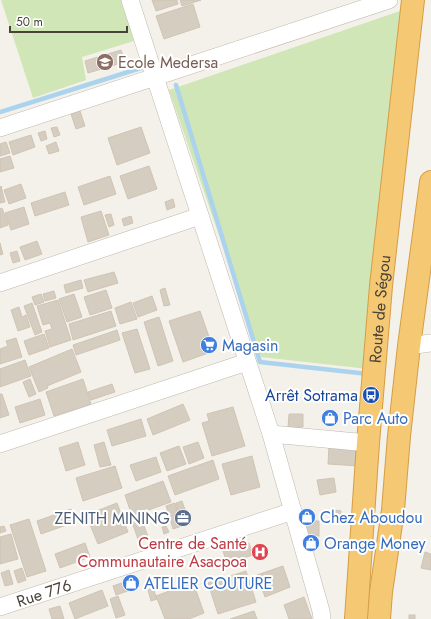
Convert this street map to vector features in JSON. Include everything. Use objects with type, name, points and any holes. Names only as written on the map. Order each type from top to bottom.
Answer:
[{"type":"highway","name":"Route de Ségou","points":[[356,619],[368,443],[381,286],[413,0]]},
{"type":"highway","name":"Route de Ségou","points":[[379,619],[381,592],[392,510],[398,436],[431,182]]},
{"type":"street","points":[[130,0],[271,434],[322,619]]},
{"type":"street","points":[[0,128],[380,2]]},
{"type":"street","points":[[0,283],[200,216]]},
{"type":"street","points":[[409,346],[431,343]]},
{"type":"street","points":[[0,444],[247,362]]},
{"type":"street","points":[[271,434],[368,443]]},
{"type":"street","name":"Rue 776","points":[[0,607],[293,511]]},
{"type":"green space","points":[[1,0],[123,0],[134,41],[82,57],[86,80],[33,98]]},
{"type":"green space","points":[[400,11],[368,369],[261,357],[169,90]]},
{"type":"building","points":[[152,0],[177,0],[178,4],[156,11]]},
{"type":"building","points":[[180,0],[201,0],[182,6]]},
{"type":"building","points":[[193,4],[200,27],[164,39],[156,16]]},
{"type":"building","name":"Ecole Medersa","points":[[121,50],[125,62],[88,73],[85,61]]},
{"type":"building","points":[[80,111],[85,126],[76,129],[71,114]]},
{"type":"building","points":[[57,127],[60,135],[54,137],[51,128]]},
{"type":"building","points":[[141,127],[150,153],[117,165],[108,138]]},
{"type":"building","points":[[45,131],[47,139],[41,141],[38,133]]},
{"type":"building","points":[[31,135],[35,147],[13,155],[9,142]]},
{"type":"building","points":[[6,142],[10,153],[0,156],[0,144]]},
{"type":"building","points":[[56,142],[59,151],[49,154],[46,146]]},
{"type":"building","points":[[10,156],[14,168],[0,172],[0,159]]},
{"type":"building","points":[[149,166],[157,189],[128,199],[120,176]]},
{"type":"building","points":[[110,176],[116,194],[84,205],[78,187]]},
{"type":"building","points":[[21,184],[26,198],[9,204],[4,190]]},
{"type":"building","points":[[1,186],[5,202],[0,203],[0,187]]},
{"type":"building","points":[[65,192],[69,205],[35,216],[31,203]]},
{"type":"building","points":[[173,199],[175,207],[167,210],[165,202]]},
{"type":"building","points":[[24,207],[29,224],[11,230],[5,213]]},
{"type":"building","points":[[2,208],[8,225],[0,228],[0,209]]},
{"type":"building","points":[[101,211],[109,235],[88,242],[81,217]]},
{"type":"building","points":[[111,214],[114,225],[109,227],[105,215]]},
{"type":"building","points":[[131,216],[133,223],[124,226],[122,219]]},
{"type":"building","points":[[37,241],[42,254],[25,260],[20,247]]},
{"type":"building","points":[[0,243],[3,254],[0,255]]},
{"type":"building","points":[[17,251],[20,261],[13,263],[10,253]]},
{"type":"building","points":[[114,272],[118,283],[88,292],[84,280]]},
{"type":"building","points":[[81,280],[83,288],[66,293],[64,285]]},
{"type":"building","points":[[165,288],[170,305],[164,306],[160,290]]},
{"type":"building","points":[[106,290],[112,308],[90,315],[84,297]]},
{"type":"building","points":[[54,291],[56,298],[45,301],[43,294]]},
{"type":"building","points":[[41,294],[44,302],[35,305],[32,297]]},
{"type":"building","points":[[74,294],[82,317],[67,322],[59,299]]},
{"type":"building","points":[[152,296],[157,310],[138,317],[133,303]]},
{"type":"building","points":[[58,300],[71,340],[50,347],[45,331],[52,329],[50,323],[43,325],[37,306]]},
{"type":"building","points":[[131,302],[137,319],[120,324],[115,308]]},
{"type":"building","points":[[32,303],[42,332],[35,335],[24,306]]},
{"type":"building","points":[[19,307],[22,317],[26,315],[30,327],[18,331],[11,310]]},
{"type":"building","points":[[111,311],[116,326],[73,340],[69,324]]},
{"type":"building","points":[[200,311],[214,351],[183,362],[169,321]]},
{"type":"building","points":[[159,317],[173,361],[158,366],[144,322]]},
{"type":"building","points":[[137,329],[150,369],[135,373],[122,333]]},
{"type":"building","points":[[117,330],[120,340],[76,355],[73,345]]},
{"type":"building","points":[[44,334],[49,348],[29,355],[24,341]]},
{"type":"building","points":[[16,338],[22,357],[0,364],[0,349],[8,346],[6,341]]},
{"type":"building","points":[[72,349],[81,372],[47,386],[48,388],[39,392],[29,367]]},
{"type":"building","points":[[25,360],[31,376],[0,387],[0,369]]},
{"type":"building","points":[[30,379],[36,394],[29,397],[23,382]]},
{"type":"building","points":[[83,379],[91,404],[54,416],[46,392]]},
{"type":"building","points":[[112,384],[115,392],[91,400],[88,392]]},
{"type":"building","points":[[0,394],[2,394],[9,415],[0,418]]},
{"type":"building","points":[[40,399],[45,415],[20,423],[15,407]]},
{"type":"building","points":[[183,404],[190,420],[153,435],[147,419]]},
{"type":"building","points":[[233,407],[245,446],[212,456],[202,423],[209,421],[207,414]]},
{"type":"building","points":[[289,414],[303,414],[303,427],[288,428]]},
{"type":"building","points":[[141,419],[146,436],[112,446],[107,430]]},
{"type":"building","points":[[78,442],[85,465],[66,471],[59,448]]},
{"type":"building","points":[[104,442],[111,465],[100,467],[94,445]]},
{"type":"building","points":[[198,442],[204,458],[189,464],[183,447]]},
{"type":"building","points":[[179,446],[186,464],[167,471],[160,453]]},
{"type":"building","points":[[329,446],[361,448],[360,466],[328,464]]},
{"type":"building","points":[[252,456],[260,487],[231,495],[222,464]]},
{"type":"building","points":[[156,457],[161,472],[136,481],[130,465]]},
{"type":"building","points":[[213,460],[219,479],[175,495],[168,476]]},
{"type":"building","points":[[115,466],[122,488],[83,501],[76,478]]},
{"type":"building","points":[[334,478],[336,492],[320,495],[317,480]]},
{"type":"building","points":[[163,481],[171,502],[132,516],[125,495]]},
{"type":"building","points":[[182,501],[190,524],[183,526],[176,503]]},
{"type":"building","points":[[117,503],[128,532],[98,544],[86,515]]},
{"type":"building","points":[[175,503],[182,526],[173,529],[166,506]]},
{"type":"building","points":[[71,509],[75,522],[41,534],[37,521]]},
{"type":"building","points":[[335,510],[341,511],[340,519],[334,517]]},
{"type":"building","points":[[141,518],[149,539],[139,542],[132,522]]},
{"type":"building","points":[[29,519],[46,571],[27,577],[10,525]]},
{"type":"building","points":[[306,521],[319,521],[319,536],[306,536]]},
{"type":"building","points":[[4,526],[6,531],[0,533],[0,527]]},
{"type":"building","points":[[166,526],[169,532],[164,534],[162,527]]},
{"type":"building","points":[[11,534],[18,559],[0,564],[0,537]]},
{"type":"building","points":[[85,543],[90,557],[60,568],[55,554]]},
{"type":"building","points":[[249,543],[253,555],[227,563],[223,551]]},
{"type":"building","points":[[425,552],[431,554],[431,570],[421,568]]},
{"type":"building","points":[[283,566],[290,587],[265,597],[257,575]]},
{"type":"building","points":[[22,568],[26,580],[18,583],[14,571]]},
{"type":"building","points":[[9,570],[13,584],[5,586],[1,573]]},
{"type":"building","points":[[246,571],[256,602],[218,614],[208,583]]},
{"type":"building","points":[[133,579],[136,588],[116,595],[113,586]]},
{"type":"building","points":[[193,582],[204,613],[189,619],[165,619],[156,596]]},
{"type":"building","points":[[153,588],[157,599],[151,601],[148,590]]},
{"type":"building","points":[[102,590],[108,606],[75,619],[69,603]]},
{"type":"building","points":[[118,596],[125,615],[116,618],[110,599]]},
{"type":"building","points":[[304,597],[312,619],[289,619],[284,605]]},
{"type":"building","points":[[60,606],[64,619],[52,619],[49,609]]},
{"type":"building","points":[[254,611],[257,619],[230,619]]},
{"type":"building","points":[[409,615],[415,615],[415,619],[409,619]]},
{"type":"waterway","points":[[0,112],[141,68]]},
{"type":"waterway","points":[[176,85],[260,362],[368,374]]},
{"type":"place","name":"Ecole Medersa","points":[[105,62]]},
{"type":"place","name":"Magasin","points":[[209,345]]},
{"type":"place","name":"Arrêt Sotrama","points":[[371,395]]},
{"type":"place","name":"Parc Auto","points":[[330,418]]},
{"type":"place","name":"Chez Aboudou","points":[[307,517]]},
{"type":"place","name":"ZENITH MINING","points":[[183,518]]},
{"type":"place","name":"Orange Money","points":[[311,543]]},
{"type":"place","name":"Centre de Santé Communautaire Asacpoa","points":[[260,552]]},
{"type":"place","name":"ATELIER COUTURE","points":[[131,583]]}]
